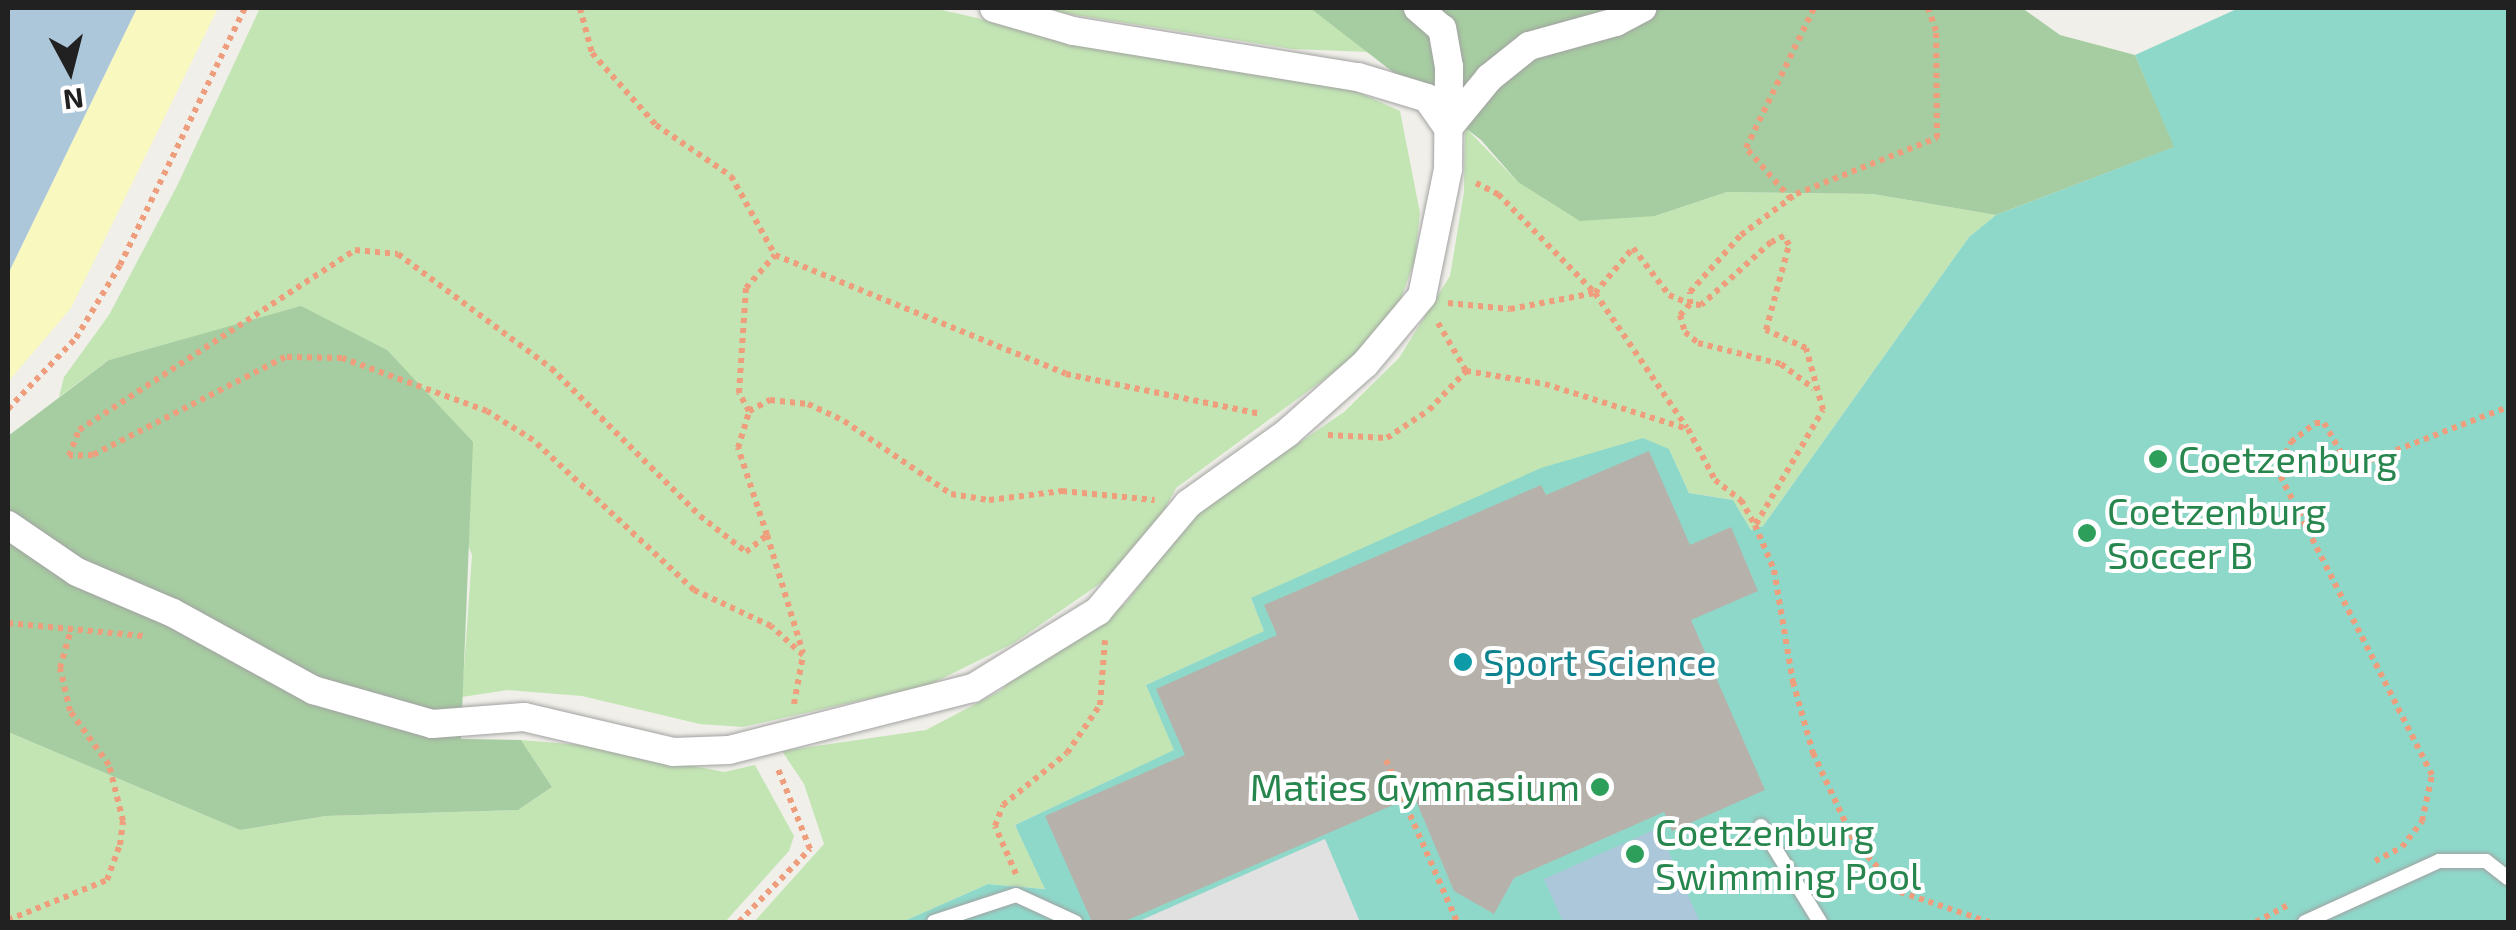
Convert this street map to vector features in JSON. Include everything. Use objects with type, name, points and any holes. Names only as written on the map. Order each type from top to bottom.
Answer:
[{"type":"street","points":[[994,8],[1073,32],[1358,77],[1426,98],[1448,128]]},
{"type":"street","points":[[8,524],[77,572],[174,613],[313,690],[432,724],[524,716],[674,752],[765,742],[974,688],[1098,611],[1188,504],[1286,432],[1366,364],[1422,296],[1448,169],[1448,128],[1442,29],[1418,8]]},
{"type":"street","points":[[1448,128],[1489,78],[1529,46],[1616,22],[1642,8]]},
{"type":"lane","points":[[1760,826],[1820,922]]},
{"type":"lane","points":[[2306,922],[2439,861],[2486,861],[2508,878]]},
{"type":"lane","points":[[934,922],[1016,896],[1074,922]]},
{"type":"path","points":[[8,409],[76,338],[120,265],[245,8]]},
{"type":"path","points":[[580,8],[592,53],[656,125],[731,176],[775,256],[1066,374],[1266,416],[1286,432],[1387,438],[1429,410],[1466,371]]},
{"type":"path","points":[[1790,199],[1746,148],[1814,8]]},
{"type":"path","points":[[1818,392],[1781,364],[1698,343],[1685,332],[1680,316],[1690,304],[1690,292],[1741,235],[1790,199],[1938,138],[1936,31],[1928,8]]},
{"type":"path","points":[[1448,169],[1498,194],[1595,293],[1688,429],[1715,480],[1741,500],[1774,570],[1793,682],[1813,752],[1854,841],[1900,892],[1989,922]]},
{"type":"path","points":[[1422,296],[1463,308],[1510,309],[1595,293],[1633,248],[1668,295],[1701,305],[1784,236],[1788,255],[1766,330],[1806,348],[1822,410],[1756,525]]},
{"type":"path","points":[[768,535],[746,552],[700,516],[551,368],[398,254],[354,250],[79,430],[69,456],[94,454],[285,357],[342,358],[488,411],[533,440],[694,590],[770,626],[803,655]]},
{"type":"path","points":[[740,922],[810,848],[765,742],[794,705],[803,655],[792,598],[738,448],[749,411],[739,393],[746,288],[775,256]]},
{"type":"path","points":[[1422,296],[1466,371]]},
{"type":"path","points":[[1466,371],[1545,384],[1688,429]]},
{"type":"path","points":[[749,411],[770,400],[808,404],[951,494],[989,500],[1062,491],[1188,504]]},
{"type":"path","points":[[2370,864],[2402,847],[2422,821],[2432,775],[2278,472],[2291,442],[2315,424],[2324,423],[2346,461],[2368,462],[2508,407]]},
{"type":"path","points":[[1016,896],[1009,849],[995,826],[1003,805],[1067,753],[1100,705],[1108,649],[1098,611]]},
{"type":"path","points":[[8,623],[158,639]]},
{"type":"path","points":[[8,920],[107,880],[120,845],[124,821],[109,765],[70,711],[60,668],[71,629]]},
{"type":"path","points":[[1386,760],[1457,922]]},
{"type":"path","points":[[2255,922],[2304,897]]},
{"type":"shaded area","points":[[8,8],[137,8],[8,274]]},
{"type":"shaded area","points":[[260,8],[933,8],[1164,60],[1349,88],[1400,111],[1420,213],[1415,259],[1401,299],[1364,350],[1176,488],[1151,535],[1111,576],[1014,643],[929,685],[743,727],[700,724],[582,696],[508,690],[462,697],[472,555],[387,351],[301,307],[109,360],[59,397],[64,377],[109,315],[177,186]]},
{"type":"shaded area","points":[[1030,8],[1310,8],[1370,52],[1292,49]]},
{"type":"shaded area","points":[[1310,8],[2022,8],[2060,35],[2135,55],[2175,147],[1996,215],[1873,194],[1727,192],[1655,216],[1580,221],[1518,182],[1481,140]]},
{"type":"shaded area","name":"Coetzenburg","points":[[2239,8],[2508,8],[2508,922],[902,922],[988,884],[1045,889],[1015,825],[1174,750],[1146,685],[1264,631],[1251,598],[1541,468],[1643,438],[1669,449],[1689,493],[1733,500],[1751,530],[1763,526],[1969,237],[1996,215],[2174,147],[2135,55]]},
{"type":"shaded area","points":[[1465,127],[1518,182],[1655,216],[1727,192],[1873,194],[1996,215],[1969,237],[1763,526],[1751,530],[1733,500],[1689,493],[1669,449],[1251,599],[1265,631],[1146,685],[1175,750],[1015,825],[1046,889],[988,884],[902,922],[754,922],[824,844],[804,784],[782,751],[926,730],[1000,691],[1025,667],[1125,604],[1191,517],[1344,412],[1399,358],[1450,276],[1464,192]]},
{"type":"shaded area","points":[[301,306],[387,350],[473,442],[461,739],[521,740],[552,787],[518,810],[326,816],[240,830],[8,732],[8,436],[109,360]]},
{"type":"shaded area","points":[[8,732],[240,830],[326,816],[518,810],[552,787],[521,740],[594,746],[724,772],[755,765],[794,836],[789,851],[725,922],[8,922]]},
{"type":"shaded area","name":"Coetzenburg Swimming Pool","points":[[1658,828],[1700,922],[1563,922],[1544,879]]},
{"type":"shaded area","points":[[1325,839],[1360,922],[1137,922]]},
{"type":"sand","points":[[137,8],[218,8],[71,308],[8,382],[8,274]]},
{"type":"building","name":"Sport Science","points":[[1649,451],[1690,545],[1731,527],[1758,591],[1691,620],[1765,790],[1672,831],[1664,812],[1514,878],[1494,914],[1454,891],[1414,796],[1123,922],[1092,922],[1045,816],[1185,755],[1156,689],[1277,635],[1264,605],[1541,485],[1546,495]]},
{"type":"place","name":"Coetzenburg","points":[[2158,459]]},
{"type":"place","name":"Coetzenburg Soccer B","points":[[2087,533]]},
{"type":"place","name":"Sport Science","points":[[1463,662]]},
{"type":"place","name":"Maties Gymnasium","points":[[1600,787]]},
{"type":"place","name":"Coetzenburg Swimming Pool","points":[[1635,854]]}]
